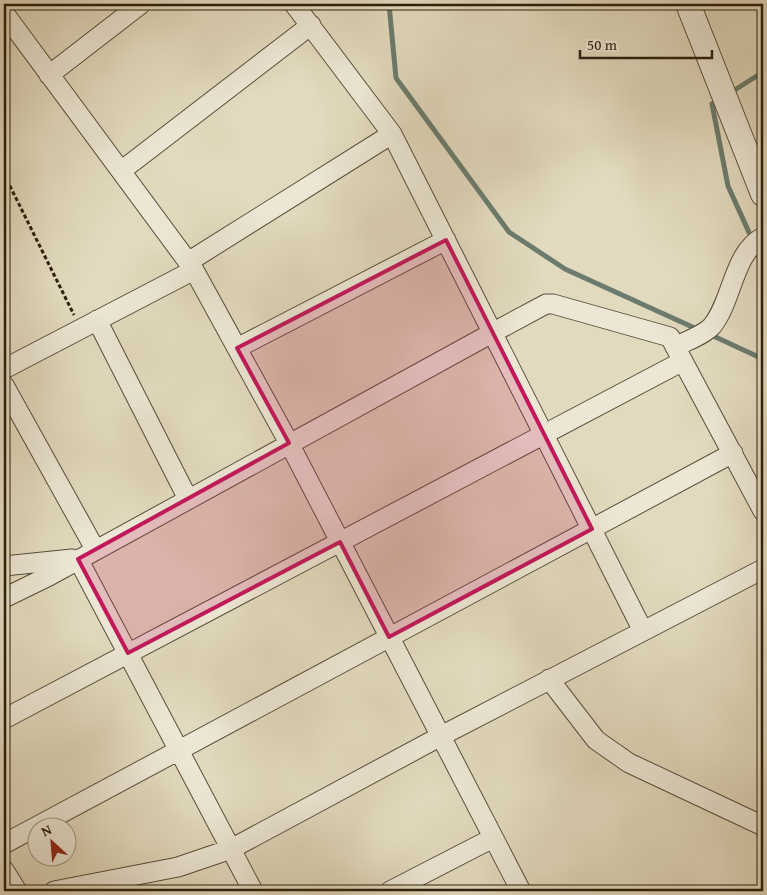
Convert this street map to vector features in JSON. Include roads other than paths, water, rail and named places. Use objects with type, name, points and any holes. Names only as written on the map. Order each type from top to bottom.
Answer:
[{"type":"street","points":[[50,75],[141,4]]},
{"type":"street","points":[[294,4],[392,134],[644,631]]},
{"type":"street","points":[[688,4],[763,194]]},
{"type":"street","points":[[4,13],[191,266],[289,443],[521,891]]},
{"type":"street","points":[[121,171],[311,25]]},
{"type":"street","points":[[4,369],[89,325],[191,266],[392,134]]},
{"type":"street","points":[[4,719],[544,434],[679,354],[711,327],[728,296],[746,253],[763,236]]},
{"type":"street","points":[[237,348],[446,240]]},
{"type":"street","points":[[4,598],[49,576],[188,498],[546,304],[553,304],[670,337],[763,511]]},
{"type":"street","points":[[89,325],[188,498]]},
{"type":"street","points":[[4,385],[95,549]]},
{"type":"street","points":[[4,844],[733,453]]},
{"type":"street","points":[[78,559],[253,891]]},
{"type":"street","points":[[4,566],[78,559]]},
{"type":"street","points":[[54,891],[178,867],[231,849],[549,679],[763,569]]},
{"type":"street","points":[[549,679],[596,740],[629,763],[760,821]]},
{"type":"street","points":[[390,891],[493,838]]},
{"type":"street","points":[[4,870],[17,891]]},
{"type":"waterway","points":[[389,4],[396,78],[509,232],[565,269],[699,330]]},
{"type":"waterway","points":[[730,93],[763,72]]},
{"type":"waterway","points":[[719,100],[712,104],[728,186],[752,239]]},
{"type":"waterway","points":[[755,247],[763,267]]},
{"type":"waterway","points":[[709,334],[763,359]]}]
